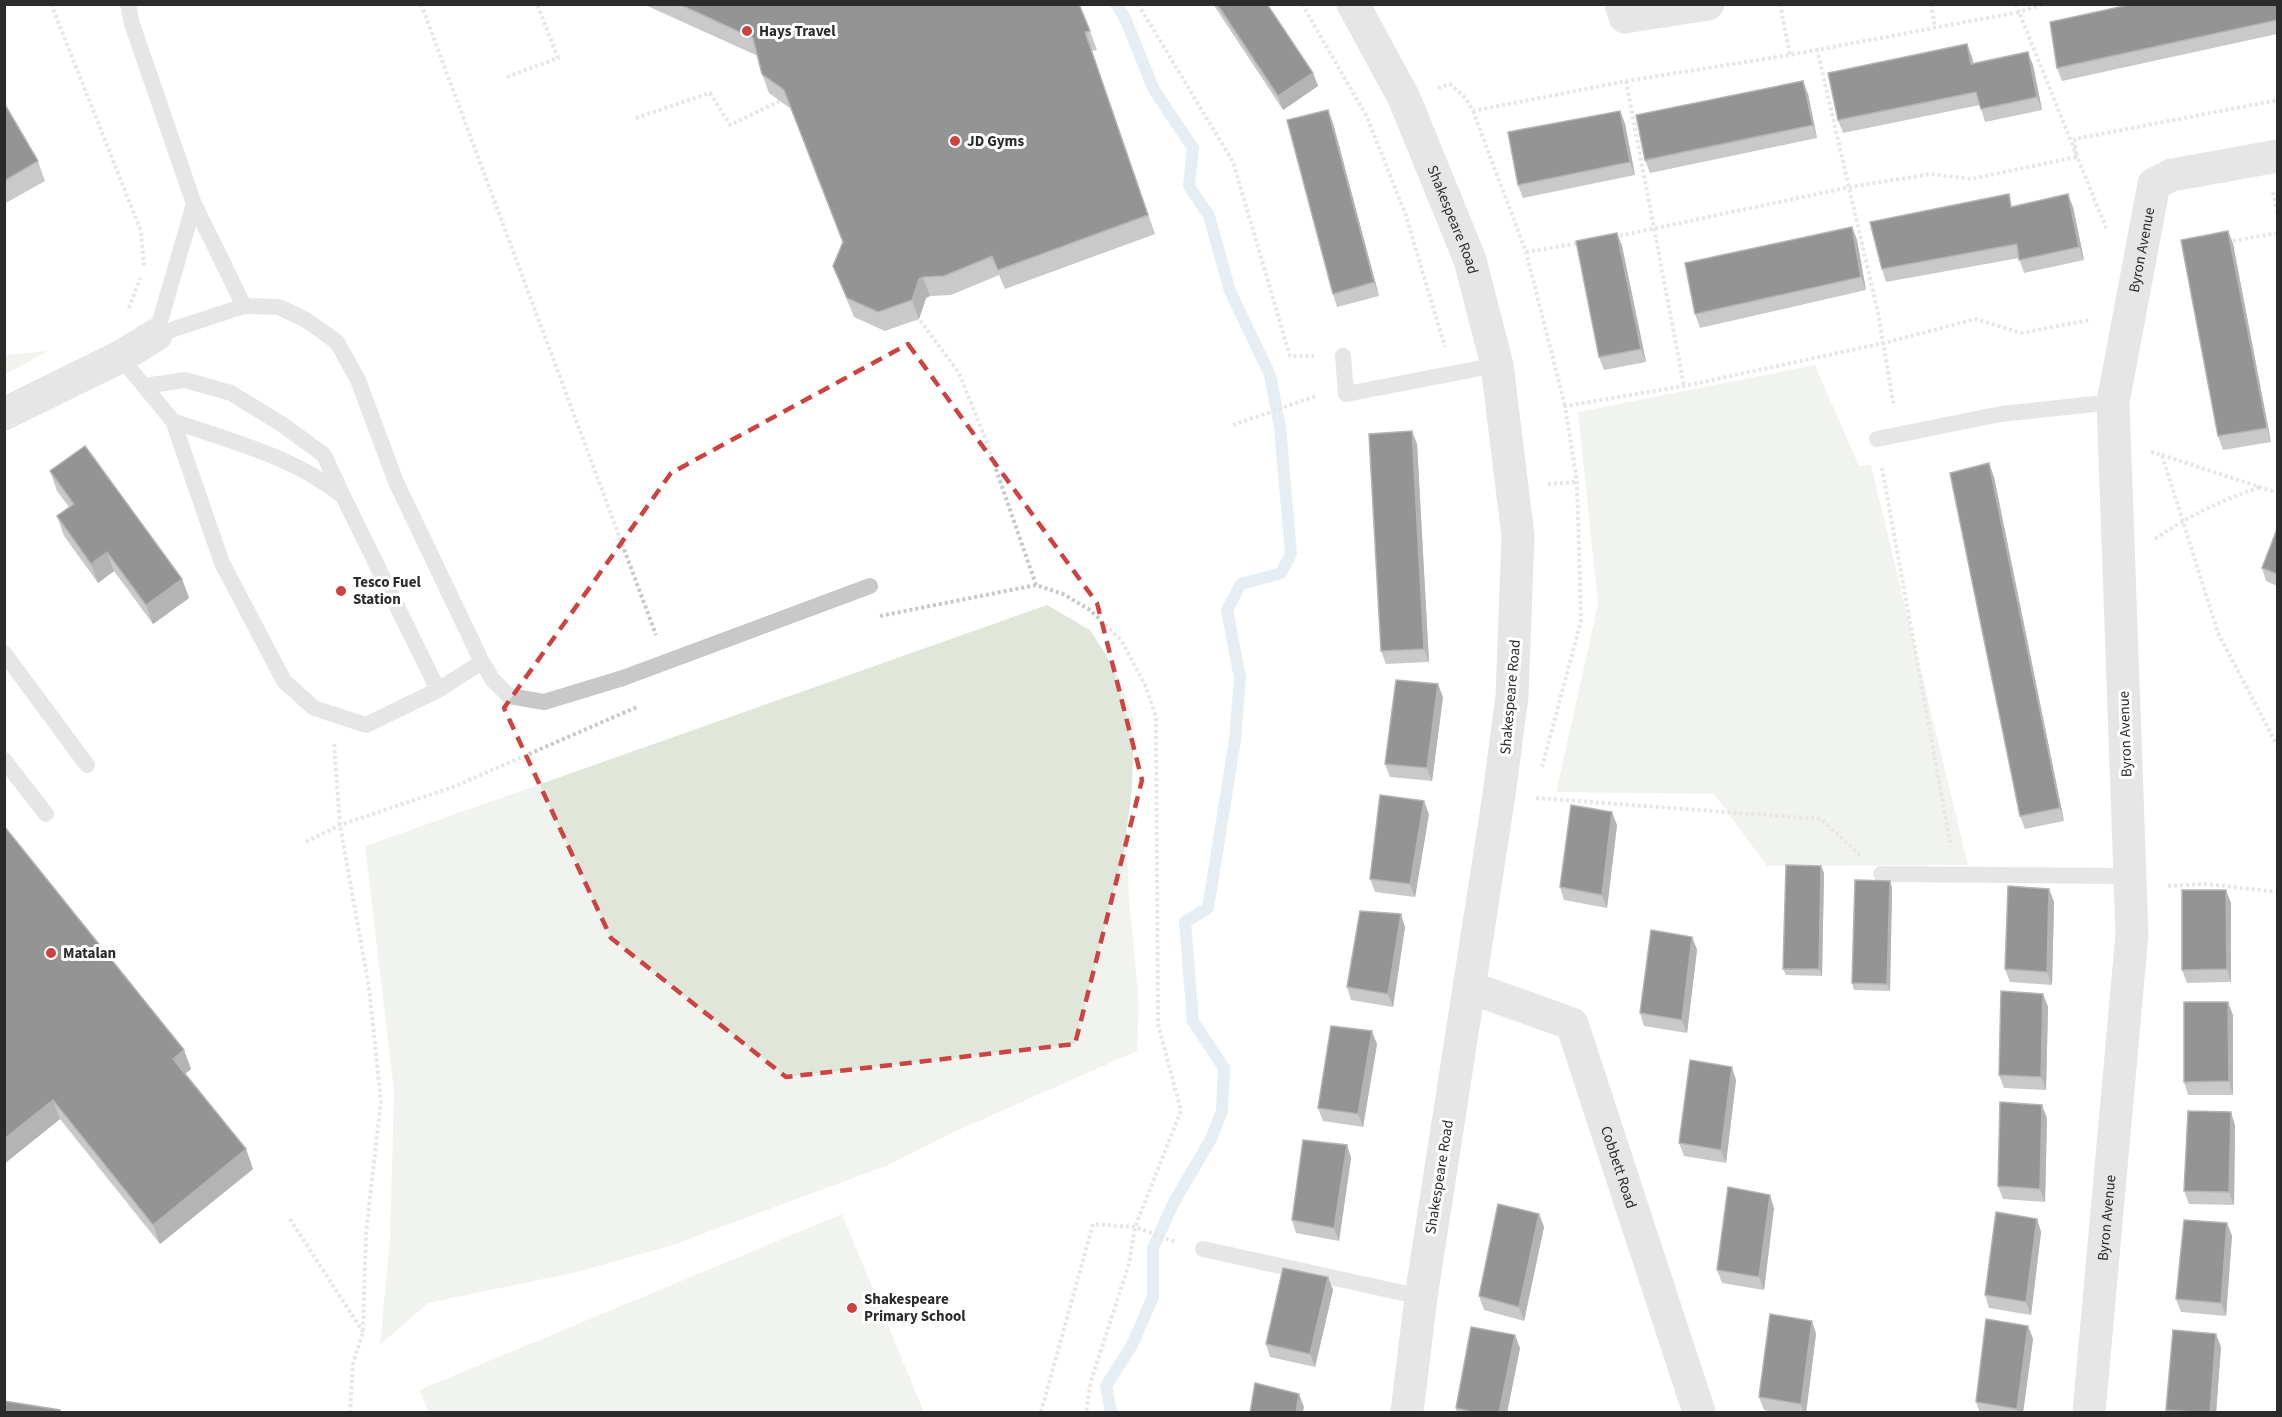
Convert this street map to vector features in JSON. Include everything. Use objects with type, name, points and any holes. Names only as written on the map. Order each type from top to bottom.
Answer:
[{"type":"street","name":"Shakespeare Road","points":[[1353,4],[1404,98],[1470,260],[1497,365],[1514,486],[1518,536],[1511,707],[1421,1297],[1407,1413]]},
{"type":"street","points":[[1621,4],[1625,16],[1708,4]]},
{"type":"street","name":"Byron Avenue","points":[[2089,1413],[2132,934],[2113,402],[2154,184],[2172,175],[2277,156]]},
{"type":"street","points":[[4,414],[120,357],[156,335]]},
{"type":"street","name":"Cobbett Road","points":[[1469,987],[1572,1024],[1700,1413]]},
{"type":"lane","points":[[128,4],[132,24],[194,204],[244,306]]},
{"type":"lane","points":[[156,335],[194,204]]},
{"type":"lane","points":[[156,335],[244,306],[279,307],[306,320],[337,342],[358,380],[396,483],[483,662],[493,680],[509,696],[544,702],[666,662],[870,586]]},
{"type":"lane","points":[[1343,356],[1346,394],[1497,365]]},
{"type":"lane","points":[[120,357],[173,421],[222,563],[284,681],[315,708],[366,725],[438,690],[483,662]]},
{"type":"lane","points":[[144,386],[185,380],[231,393],[283,425],[324,455],[438,690]]},
{"type":"lane","points":[[1877,439],[2001,414],[2113,402]]},
{"type":"lane","points":[[173,421],[286,461],[315,474],[343,495]]},
{"type":"lane","points":[[4,653],[87,765]]},
{"type":"lane","points":[[4,760],[46,814]]},
{"type":"lane","points":[[1881,874],[2130,876]]},
{"type":"lane","points":[[1203,1249],[1421,1297]]},
{"type":"path","points":[[51,4],[141,231],[144,269],[130,301],[120,357]]},
{"type":"path","points":[[421,4],[666,662]]},
{"type":"path","points":[[507,77],[558,58],[537,4]]},
{"type":"path","points":[[1138,4],[1233,162],[1290,356]]},
{"type":"path","points":[[1302,4],[1367,117],[1405,213],[1453,373]]},
{"type":"path","points":[[1780,4],[1790,55]]},
{"type":"path","points":[[1931,4],[1935,27]]},
{"type":"path","points":[[2016,4],[2107,230]]},
{"type":"path","points":[[1473,111],[1626,81],[1817,50],[2019,12],[2044,4]]},
{"type":"path","points":[[1817,50],[1884,343],[1898,435]]},
{"type":"path","points":[[1626,81],[1684,386]]},
{"type":"path","points":[[1450,84],[1466,99],[1473,111],[1526,252],[1565,406],[1577,482],[1581,621],[1540,776]]},
{"type":"path","points":[[636,118],[710,93],[730,125],[780,101],[790,104]]},
{"type":"path","points":[[2076,157],[2075,139],[2277,100]]},
{"type":"path","points":[[1608,238],[1850,187],[1931,174],[1971,179],[2076,157]]},
{"type":"path","points":[[2220,243],[2277,233]]},
{"type":"path","points":[[1526,252],[1588,241]]},
{"type":"path","points":[[1565,406],[1684,386],[1884,343],[1976,319],[2021,333],[2129,313]]},
{"type":"path","points":[[905,319],[919,319],[959,373],[987,443],[1036,585]]},
{"type":"path","points":[[1233,425],[1302,401]]},
{"type":"path","points":[[2114,441],[2277,493]]},
{"type":"path","points":[[2162,455],[2218,633],[2277,747]]},
{"type":"path","points":[[1882,465],[1949,836]]},
{"type":"path","points":[[2152,542],[2181,521],[2220,500],[2261,488]]},
{"type":"path","points":[[876,616],[1036,585],[1063,594],[1090,610],[1121,640],[1146,687],[1156,717],[1158,1024],[1181,1111],[1135,1227],[1129,1264],[1091,1381],[1086,1413]]},
{"type":"path","points":[[306,842],[340,825],[453,787],[642,704]]},
{"type":"path","points":[[331,713],[340,825],[369,988],[381,1101],[366,1233],[363,1332],[353,1363],[350,1413]]},
{"type":"path","points":[[1537,787],[1534,798],[1821,819],[1881,874]]},
{"type":"path","points":[[2206,884],[2277,892]]},
{"type":"path","points":[[290,1219],[363,1332]]},
{"type":"path","points":[[1041,1413],[1093,1224],[1135,1227],[1175,1242]]},
{"type":"highlighted area","points":[[908,344],[1097,603],[1142,780],[1075,1044],[786,1077],[611,938],[504,708],[671,473]]},
{"type":"shaded area","points":[[48,351],[5,375],[5,355]]},
{"type":"shaded area","points":[[1815,365],[1859,466],[1871,465],[1968,865],[1767,866],[1714,794],[1556,792],[1598,604],[1578,412]]},
{"type":"shaded area","points":[[1047,605],[1090,630],[1115,669],[1134,719],[1132,789],[1126,835],[1139,1004],[1137,1051],[954,1132],[886,1166],[667,1247],[573,1273],[428,1303],[380,1345],[390,1238],[394,1091],[365,846]]},
{"type":"shaded area","points":[[842,1214],[924,1412],[429,1412],[419,1390]]},
{"type":"building","points":[[679,4],[1079,4],[1090,31],[1085,32],[1148,215],[998,270],[992,256],[944,276],[923,277],[919,279],[912,300],[878,312],[847,298],[833,266],[843,242],[784,90],[762,74],[753,38]]},
{"type":"building","points":[[1217,4],[1267,4],[1313,73],[1278,96]]},
{"type":"building","points":[[2133,4],[2277,4],[2277,20],[2057,68],[2050,22]]},
{"type":"building","points":[[1967,44],[1971,64],[2028,52],[2037,97],[1981,109],[1976,92],[1838,120],[1828,73]]},
{"type":"building","points":[[1803,81],[1813,125],[1645,160],[1636,115]]},
{"type":"building","points":[[4,103],[38,161],[4,181]]},
{"type":"building","points":[[1328,110],[1374,282],[1333,294],[1287,120]]},
{"type":"building","points":[[1620,111],[1630,162],[1518,185],[1508,132]]},
{"type":"building","points":[[2009,194],[2011,207],[2068,194],[2079,247],[2019,260],[2017,244],[1882,269],[1870,222]]},
{"type":"building","points":[[1852,227],[1861,277],[1695,314],[1685,263]]},
{"type":"building","points":[[2228,231],[2267,428],[2218,436],[2181,240]]},
{"type":"building","points":[[1617,233],[1641,349],[1599,357],[1576,241]]},
{"type":"building","points":[[1412,431],[1424,649],[1381,651],[1369,434]]},
{"type":"building","points":[[85,446],[182,579],[146,605],[107,552],[91,564],[57,516],[74,504],[50,471]]},
{"type":"building","points":[[1989,463],[2060,808],[2020,816],[1950,473]]},
{"type":"building","points":[[2277,529],[2277,574],[2262,568]]},
{"type":"building","points":[[1396,680],[1438,684],[1427,768],[1385,764]]},
{"type":"building","points":[[1380,795],[1424,801],[1410,884],[1370,879]]},
{"type":"building","points":[[1571,805],[1612,812],[1602,895],[1560,887]]},
{"type":"building","name":"Matalan","points":[[4,826],[184,1050],[173,1059],[246,1149],[153,1225],[53,1100],[4,1139]]},
{"type":"building","points":[[1786,865],[1821,866],[1819,969],[1783,969]]},
{"type":"building","points":[[1855,880],[1890,881],[1887,984],[1852,983]]},
{"type":"building","points":[[2008,886],[2049,889],[2047,972],[2005,969]]},
{"type":"building","points":[[2182,890],[2226,890],[2227,969],[2182,970]]},
{"type":"building","points":[[1360,911],[1401,914],[1388,994],[1347,987]]},
{"type":"building","points":[[1651,930],[1692,937],[1682,1020],[1640,1013]]},
{"type":"building","points":[[2001,991],[2043,994],[2041,1077],[1999,1075]]},
{"type":"building","points":[[2184,1002],[2228,1002],[2229,1081],[2184,1082]]},
{"type":"building","points":[[1331,1026],[1372,1031],[1358,1114],[1318,1108]]},
{"type":"building","points":[[1690,1060],[1732,1067],[1721,1150],[1679,1143]]},
{"type":"building","points":[[2000,1102],[2042,1105],[2040,1189],[1998,1186]]},
{"type":"building","points":[[2188,1111],[2231,1112],[2229,1192],[2184,1191]]},
{"type":"building","points":[[1303,1140],[1347,1145],[1334,1228],[1292,1220]]},
{"type":"building","points":[[1728,1187],[1770,1195],[1759,1277],[1717,1270]]},
{"type":"building","points":[[1498,1204],[1539,1214],[1519,1307],[1479,1296]]},
{"type":"building","points":[[1996,1212],[2037,1219],[2026,1302],[1985,1295]]},
{"type":"building","points":[[2184,1220],[2227,1223],[2221,1303],[2176,1299]]},
{"type":"building","points":[[1283,1268],[1328,1277],[1310,1354],[1266,1344]]},
{"type":"building","points":[[1770,1314],[1812,1321],[1801,1404],[1759,1397]]},
{"type":"building","points":[[1986,1319],[2028,1326],[2017,1409],[1976,1402]]},
{"type":"building","points":[[1471,1327],[1515,1335],[1499,1413],[1476,1413],[1456,1408]]},
{"type":"building","points":[[2173,1330],[2216,1334],[2210,1413],[2166,1410]]},
{"type":"building","points":[[1255,1383],[1299,1394],[1296,1413],[1250,1413]]},
{"type":"building","points":[[4,1401],[60,1410],[60,1413],[4,1413]]},
{"type":"waterway","points":[[1111,1412],[1106,1386],[1132,1345],[1153,1297],[1153,1248],[1174,1202],[1211,1139],[1222,1111],[1224,1068],[1193,1021],[1185,922],[1208,908],[1235,740],[1240,678],[1227,610],[1241,584],[1281,573],[1291,554],[1280,427],[1270,375],[1230,291],[1209,216],[1189,186],[1193,148],[1154,90],[1125,18],[1116,4]]},
{"type":"place","name":"Hays Travel","points":[[747,31]]},
{"type":"place","name":"JD Gyms","points":[[955,141]]},
{"type":"place","name":"Tesco Fuel Station","points":[[341,591]]},
{"type":"place","name":"Matalan","points":[[51,953]]},
{"type":"place","name":"Shakespeare Primary School","points":[[852,1308]]}]
